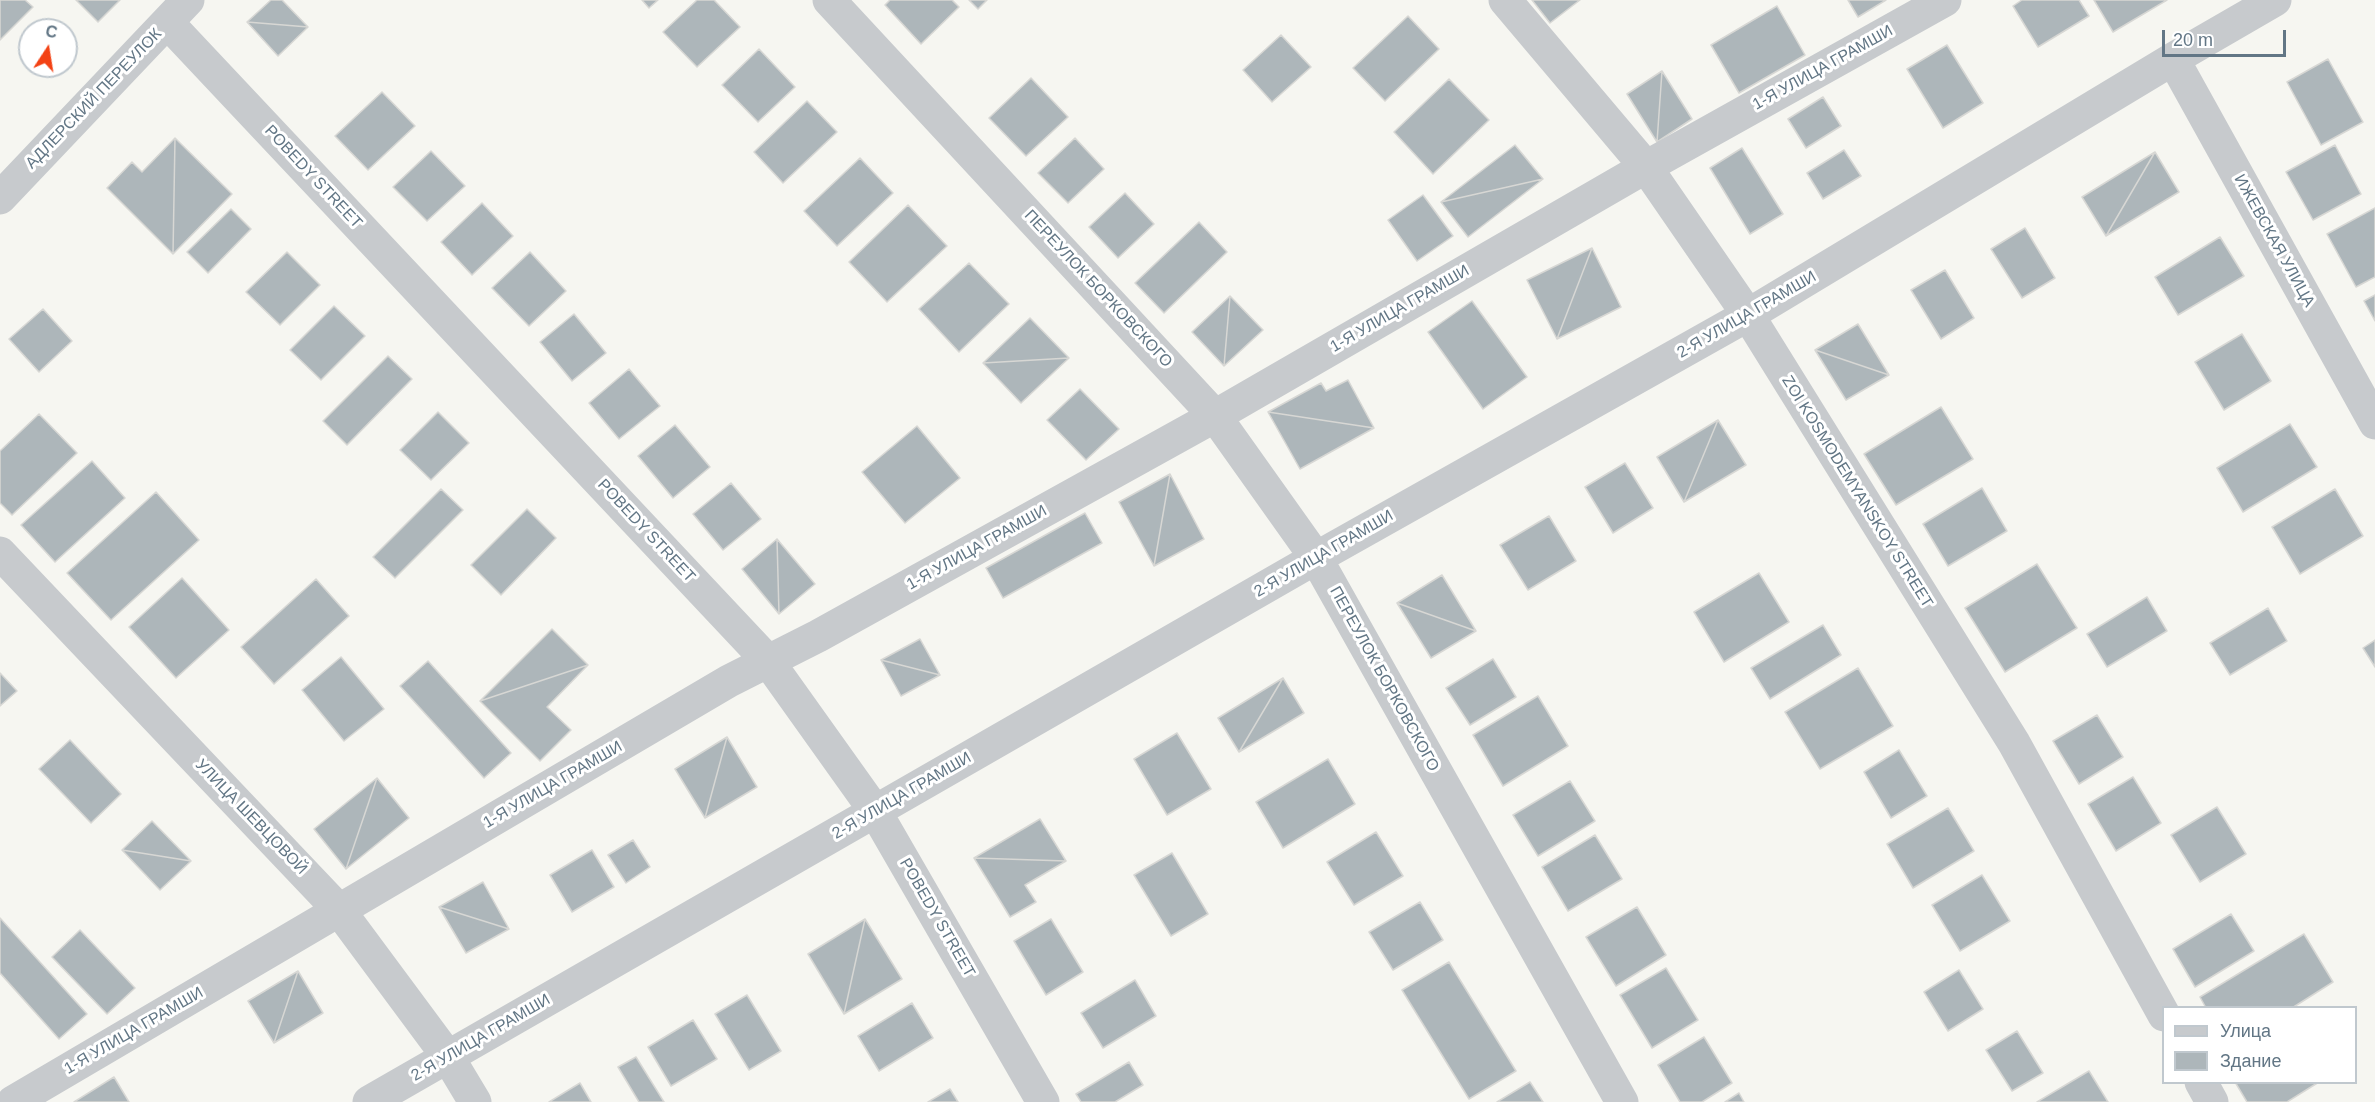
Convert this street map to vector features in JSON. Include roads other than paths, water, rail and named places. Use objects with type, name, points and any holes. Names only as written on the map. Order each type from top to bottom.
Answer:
[{"type":"street","name":"ПЕРЕУЛОК БОРКОВСКОГО","points":[[829,0],[1215,416],[1316,558],[1622,1102]]},
{"type":"street","name":"ZOI KOSMODEMYANSKOY STREET","points":[[1505,0],[1646,167],[1748,315],[2014,743],[2162,1013]]},
{"type":"street","name":"1-Я УЛИЦА ГРАМШИ","points":[[13,1102],[729,681],[818,636],[1215,416],[1646,167],[1945,0]]},
{"type":"street","name":"2-Я УЛИЦА ГРАМШИ","points":[[369,1102],[1316,558],[1748,315],[2275,0]]},
{"type":"street","name":"АДЛЕРСКИЙ ПЕРЕУЛОК","points":[[0,198],[178,11]]},
{"type":"street","name":"POBEDY STREET","points":[[178,11],[768,661],[875,811],[1043,1102]]},
{"type":"street","name":"ИЖЕВСКАЯ УЛИЦА","points":[[2173,59],[2375,423]]},
{"type":"street","name":"УЛИЦА ШЕВЦОВОЙ","points":[[0,553],[339,910],[448,1057],[475,1102]]},
{"type":"street","points":[[2202,1084],[2212,1102]]}]
